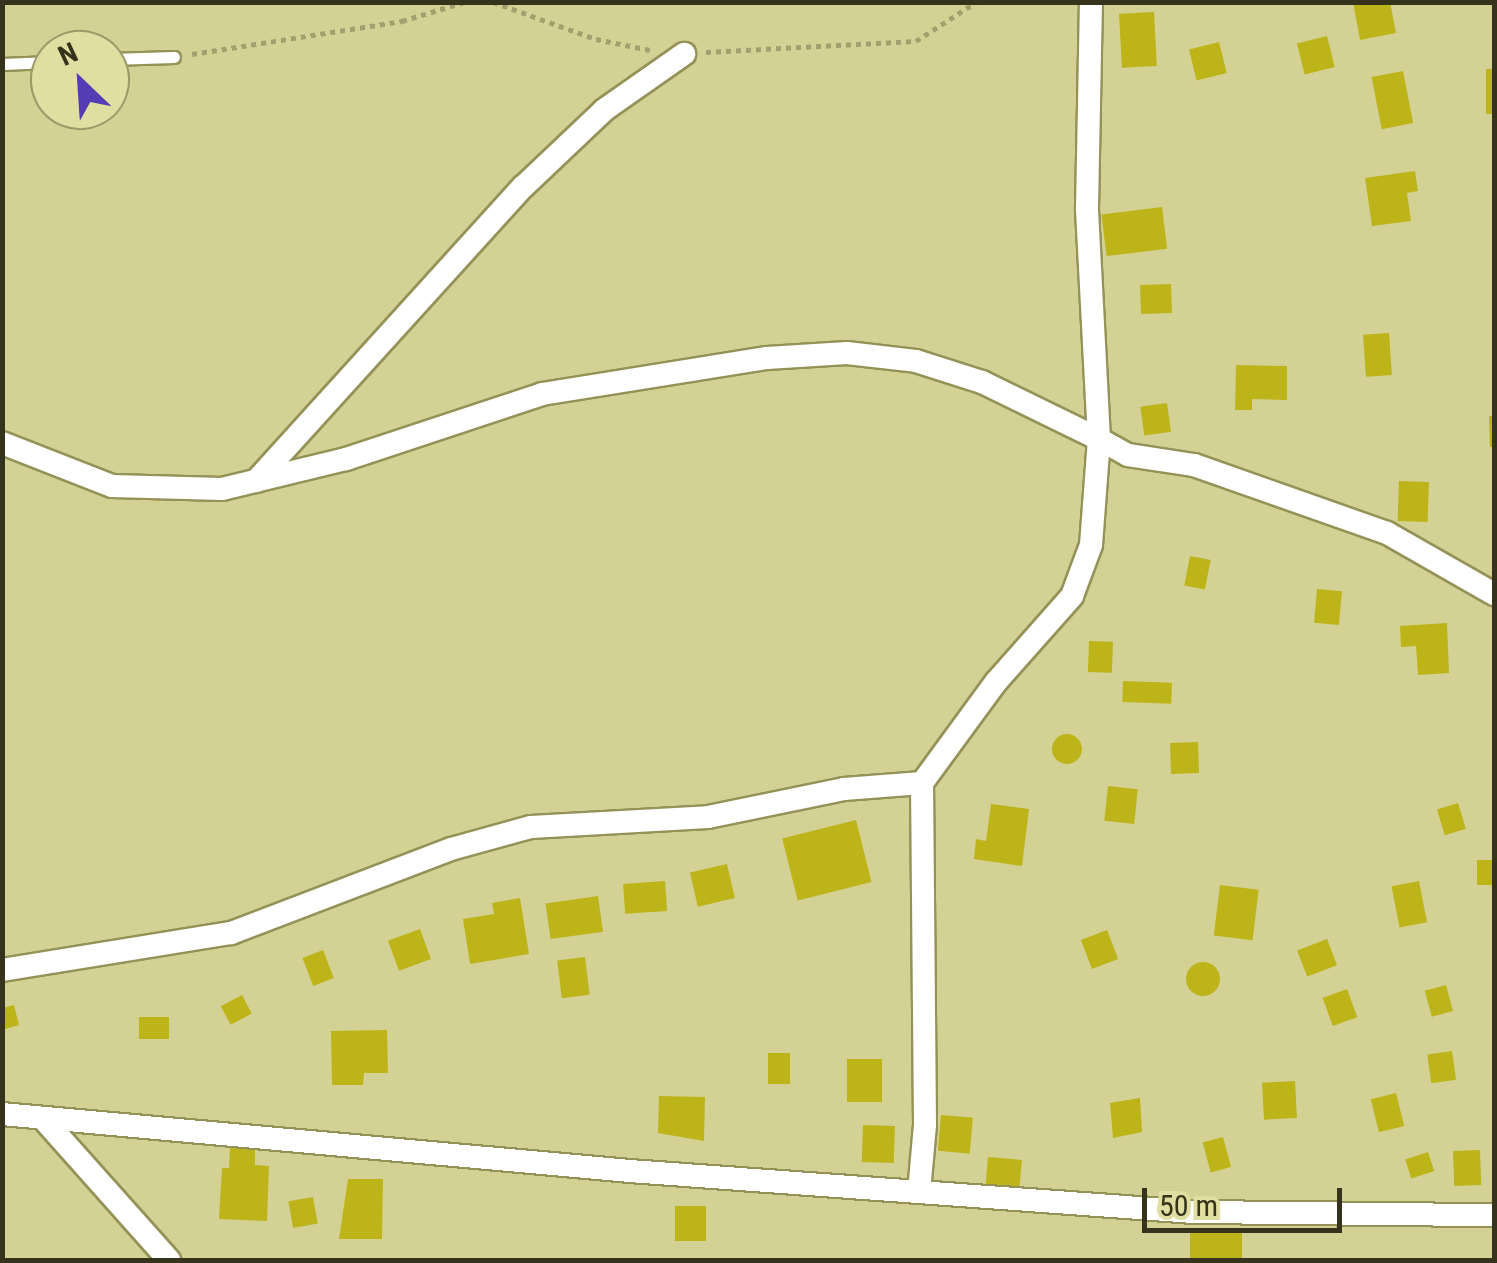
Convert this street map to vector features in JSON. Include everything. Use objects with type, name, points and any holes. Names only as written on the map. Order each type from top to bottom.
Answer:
[{"type":"street","points":[[919,1192],[925,1125],[922,783],[996,682],[1072,596],[1091,545],[1099,438],[1087,208],[1091,2]]},
{"type":"street","points":[[256,481],[523,187],[604,110],[684,54]]},
{"type":"street","points":[[2,443],[112,486],[161,492],[256,481],[346,459],[542,394],[767,358],[847,354],[916,361],[982,382],[1128,455],[1194,465],[1387,532],[1494,594]]},
{"type":"street","points":[[2,970],[231,933],[451,849],[531,828],[708,817],[844,790],[922,783]]},
{"type":"street","points":[[2,1114],[46,1122],[245,1132],[630,1171],[919,1192],[1286,1216],[1494,1215]]},
{"type":"street","points":[[46,1122],[168,1260]]},
{"type":"lane","points":[[130,58],[174,57]]},
{"type":"lane","points":[[2,64],[30,63]]},
{"type":"path","points":[[174,57],[402,22],[464,2]]},
{"type":"path","points":[[493,2],[596,39],[684,54],[916,41],[976,2]]},
{"type":"building","points":[[1353,2],[1390,2],[1396,33],[1360,40]]},
{"type":"building","points":[[1154,12],[1157,66],[1122,68],[1119,14]]},
{"type":"building","points":[[1327,36],[1335,67],[1305,75],[1297,43]]},
{"type":"building","points":[[1219,42],[1227,73],[1197,81],[1189,49]]},
{"type":"building","points":[[1486,69],[1494,69],[1494,114],[1486,114]]},
{"type":"building","points":[[1403,71],[1413,123],[1382,129],[1372,77]]},
{"type":"building","points":[[1415,171],[1418,191],[1407,193],[1411,221],[1372,226],[1365,178]]},
{"type":"building","points":[[1162,207],[1167,249],[1107,256],[1101,214]]},
{"type":"building","points":[[1171,284],[1172,313],[1141,314],[1140,285]]},
{"type":"building","points":[[1389,333],[1392,375],[1366,377],[1363,335]]},
{"type":"building","points":[[1236,365],[1287,366],[1287,400],[1252,399],[1252,410],[1235,410]]},
{"type":"building","points":[[1167,403],[1171,432],[1144,435],[1140,407]]},
{"type":"building","points":[[1489,416],[1494,416],[1494,447],[1490,447]]},
{"type":"building","points":[[1399,481],[1429,482],[1428,522],[1398,521]]},
{"type":"building","points":[[1190,556],[1211,560],[1205,589],[1184,585]]},
{"type":"building","points":[[1317,589],[1342,591],[1339,625],[1314,623]]},
{"type":"building","points":[[1447,623],[1449,673],[1418,675],[1416,646],[1401,647],[1400,626]]},
{"type":"building","points":[[1089,641],[1113,642],[1112,673],[1088,672]]},
{"type":"building","points":[[1123,681],[1172,683],[1171,704],[1122,702]]},
{"type":"building","points":[[1067,734],[1078,738],[1082,749],[1078,760],[1067,764],[1056,760],[1052,749],[1056,738]]},
{"type":"building","points":[[1198,742],[1199,773],[1171,774],[1170,743]]},
{"type":"building","points":[[1108,786],[1138,789],[1134,824],[1104,821]]},
{"type":"building","points":[[1458,803],[1466,829],[1445,835],[1437,809]]},
{"type":"building","points":[[991,804],[1029,809],[1022,866],[974,859],[976,839],[986,841]]},
{"type":"building","points":[[856,820],[871,882],[798,900],[782,838]]},
{"type":"building","points":[[1477,860],[1494,860],[1494,885],[1477,885]]},
{"type":"building","points":[[727,864],[735,898],[698,907],[690,873]]},
{"type":"building","points":[[665,881],[667,911],[625,914],[623,884]]},
{"type":"building","points":[[1419,881],[1427,922],[1400,928],[1392,886]]},
{"type":"building","points":[[1220,885],[1259,890],[1252,940],[1214,936]]},
{"type":"building","points":[[598,896],[603,932],[551,939],[546,903]]},
{"type":"building","points":[[520,898],[529,954],[470,964],[463,919],[494,914],[492,903]]},
{"type":"building","points":[[420,929],[431,959],[399,971],[388,941]]},
{"type":"building","points":[[1107,930],[1118,959],[1092,969],[1081,940]]},
{"type":"building","points":[[1327,939],[1337,965],[1307,977],[1297,950]]},
{"type":"building","points":[[323,950],[334,978],[313,986],[302,958]]},
{"type":"building","points":[[585,957],[590,995],[562,998],[557,960]]},
{"type":"building","points":[[1203,962],[1215,967],[1220,979],[1215,991],[1203,996],[1191,991],[1186,979],[1191,967]]},
{"type":"building","points":[[1446,985],[1453,1011],[1432,1017],[1425,991]]},
{"type":"building","points":[[1347,989],[1357,1017],[1333,1026],[1323,998]]},
{"type":"building","points":[[242,995],[252,1014],[231,1025],[221,1006]]},
{"type":"building","points":[[14,1005],[19,1025],[2,1030],[2,1008]]},
{"type":"building","points":[[139,1017],[169,1017],[169,1039],[139,1039]]},
{"type":"building","points":[[387,1030],[388,1073],[364,1073],[363,1085],[332,1085],[331,1031]]},
{"type":"building","points":[[1452,1051],[1456,1080],[1431,1083],[1427,1054]]},
{"type":"building","points":[[768,1053],[790,1053],[790,1084],[768,1084]]},
{"type":"building","points":[[847,1059],[882,1059],[882,1102],[847,1102]]},
{"type":"building","points":[[1295,1081],[1297,1118],[1264,1120],[1262,1083]]},
{"type":"building","points":[[1396,1093],[1404,1126],[1379,1132],[1371,1099]]},
{"type":"building","points":[[659,1096],[705,1097],[704,1141],[658,1133]]},
{"type":"building","points":[[1140,1098],[1142,1132],[1113,1138],[1110,1103]]},
{"type":"building","points":[[941,1115],[973,1118],[970,1154],[938,1151]]},
{"type":"building","points":[[863,1125],[895,1126],[894,1163],[862,1162]]},
{"type":"building","points":[[1223,1137],[1231,1167],[1211,1172],[1203,1142]]},
{"type":"building","points":[[230,1148],[255,1149],[255,1165],[269,1166],[267,1221],[219,1219],[222,1168],[229,1168]]},
{"type":"building","points":[[1480,1150],[1481,1185],[1454,1186],[1453,1151]]},
{"type":"building","points":[[1428,1152],[1434,1171],[1411,1178],[1405,1159]]},
{"type":"building","points":[[988,1157],[1022,1160],[1019,1191],[985,1188]]},
{"type":"building","points":[[348,1179],[383,1179],[382,1239],[339,1239]]},
{"type":"building","points":[[313,1197],[318,1224],[293,1228],[288,1201]]},
{"type":"building","points":[[675,1206],[706,1206],[706,1241],[675,1241]]},
{"type":"building","points":[[1190,1232],[1242,1232],[1242,1260],[1190,1260]]}]
